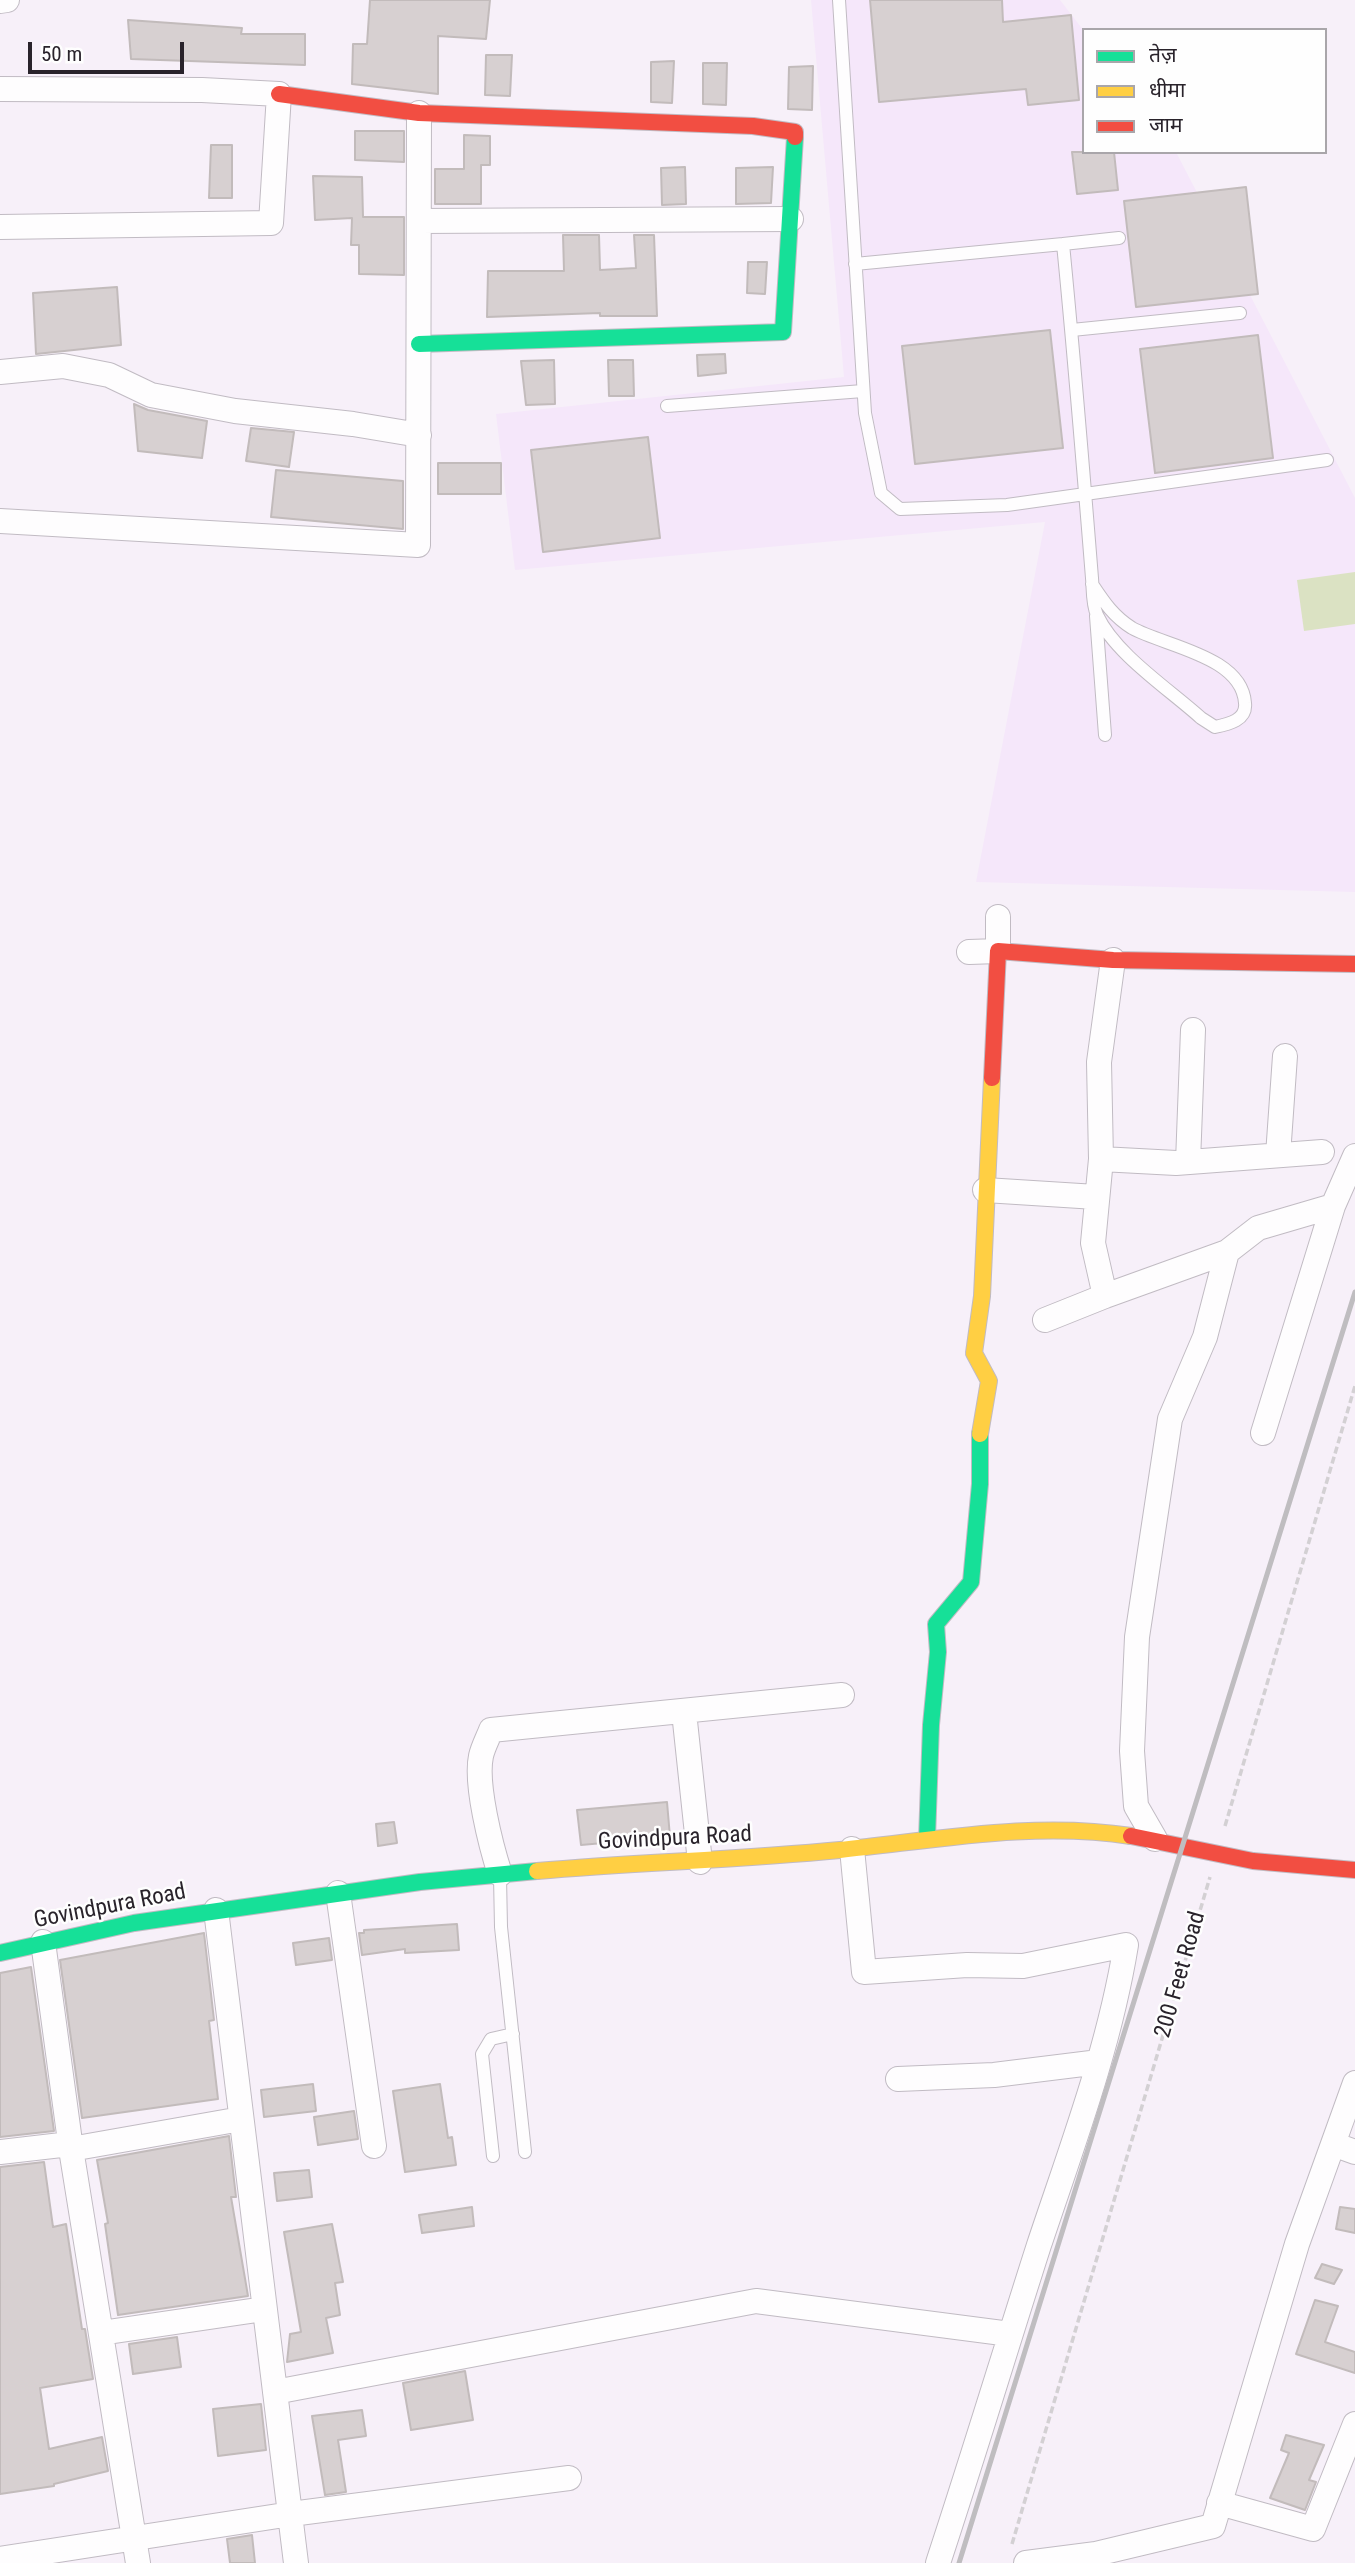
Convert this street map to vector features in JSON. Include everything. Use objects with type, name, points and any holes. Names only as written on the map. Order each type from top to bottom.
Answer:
[{"type":"street","points":[[0,1],[7,0]]},
{"type":"street","points":[[0,89],[202,90],[279,94],[419,113],[740,125],[795,132],[783,331],[419,344]]},
{"type":"street","points":[[0,227],[271,223],[279,94]]},
{"type":"street","points":[[0,521],[418,545],[419,113]]},
{"type":"street","points":[[419,221],[791,219]]},
{"type":"street","points":[[0,372],[63,366],[109,375],[151,395],[235,411],[353,424],[419,435]]},
{"type":"street","points":[[927,1839],[931,1725],[938,1652],[936,1624],[971,1582],[976,1534],[980,1430],[989,1381],[974,1353],[982,1296],[985,1190],[992,1121],[998,918]]},
{"type":"street","points":[[969,953],[998,951],[1113,960],[1355,964]]},
{"type":"street","points":[[1105,1296],[1093,1243],[1101,1159],[1099,1062],[1113,960]]},
{"type":"street","points":[[1188,1162],[1193,1030]]},
{"type":"street","points":[[1278,1154],[1285,1056]]},
{"type":"street","points":[[1101,1159],[1188,1162],[1322,1152]]},
{"type":"street","points":[[1263,1433],[1333,1206],[1355,1156]]},
{"type":"street","points":[[985,1190],[1096,1197]]},
{"type":"street","points":[[1045,1321],[1105,1296],[1227,1252],[1258,1228],[1333,1206]]},
{"type":"street","points":[[1155,1839],[1136,1806],[1132,1751],[1137,1637],[1170,1419],[1205,1337],[1227,1252]]},
{"type":"street","points":[[500,1874],[486,1814],[481,1756],[492,1730],[842,1695]]},
{"type":"street","points":[[684,1712],[700,1861]]},
{"type":"street","name":"Govindpura Road","points":[[0,1953],[43,1942],[216,1910],[338,1893],[500,1874],[852,1849],[977,1833],[1093,1830],[1155,1839],[1254,1861],[1355,1870]]},
{"type":"street","points":[[852,1849],[864,1972],[967,1965],[1023,1966],[1126,1945],[1117,1997],[1079,2134],[1010,2334],[938,2563]]},
{"type":"street","points":[[338,1893],[374,2146]]},
{"type":"street","points":[[216,1910],[296,2563]]},
{"type":"street","points":[[43,1942],[70,2146],[136,2552]]},
{"type":"street","points":[[898,2079],[994,2075],[1099,2062]]},
{"type":"street","points":[[1018,2556],[1096,2554],[1213,2526],[1297,2244],[1344,2148],[1355,2084]]},
{"type":"street","points":[[0,2152],[70,2146],[241,2119]]},
{"type":"street","points":[[275,2392],[756,2301],[1010,2334]]},
{"type":"street","points":[[101,2333],[264,2309]]},
{"type":"street","points":[[1219,2503],[1313,2529],[1355,2424]]},
{"type":"street","points":[[0,2559],[136,2552],[290,2514],[569,2478]]},
{"type":"lane","points":[[839,0],[863,391],[881,493],[900,509],[1007,505],[1327,460]]},
{"type":"lane","points":[[855,264],[1119,238]]},
{"type":"lane","points":[[1063,244],[1105,734]]},
{"type":"lane","points":[[1072,330],[1240,313]]},
{"type":"lane","points":[[667,406],[863,391]]},
{"type":"lane","points":[[1093,584],[1111,613],[1133,628],[1196,652],[1224,671],[1239,685],[1245,697],[1246,710],[1241,718],[1215,727],[1201,718],[1112,640],[1096,612]]},
{"type":"lane","points":[[500,1874],[500,1927],[525,2152]]},
{"type":"lane","points":[[493,2157],[482,2054],[491,2039],[513,2034]]},
{"type":"path","name":"200 Feet Road","points":[[1018,2556],[1217,1853],[1355,1386]]},
{"type":"shaded area","points":[[811,0],[1060,0],[1082,28],[1082,154],[1177,154],[1355,498],[1355,892],[976,882],[1045,522],[515,570],[496,414],[844,377]]},
{"type":"green space","points":[[1355,572],[1355,624],[1304,631],[1297,580]]},
{"type":"building","points":[[370,0],[490,0],[486,39],[438,36],[438,94],[352,84],[353,44],[367,44]]},
{"type":"building","points":[[870,0],[1002,0],[1003,22],[1071,15],[1079,100],[1028,105],[1026,89],[879,102]]},
{"type":"building","points":[[128,20],[242,28],[241,34],[305,34],[305,65],[131,59]]},
{"type":"building","points":[[486,55],[512,55],[510,96],[485,95]]},
{"type":"building","points":[[674,61],[672,103],[651,102],[651,62]]},
{"type":"building","points":[[703,63],[727,63],[726,105],[703,104]]},
{"type":"building","points":[[813,66],[812,110],[788,109],[789,67]]},
{"type":"building","points":[[355,131],[404,131],[404,162],[355,160]]},
{"type":"building","points":[[464,135],[490,136],[490,165],[481,165],[481,204],[435,204],[435,169],[464,169]]},
{"type":"building","points":[[211,145],[232,145],[232,198],[209,198]]},
{"type":"building","points":[[1072,152],[1114,154],[1118,190],[1077,194]]},
{"type":"building","points":[[685,167],[686,204],[662,205],[661,168]]},
{"type":"building","points":[[773,167],[771,203],[736,204],[736,168]]},
{"type":"building","points":[[313,176],[362,177],[363,217],[404,217],[404,275],[359,274],[359,245],[351,245],[352,218],[315,220]]},
{"type":"building","points":[[1246,187],[1258,294],[1136,307],[1124,201]]},
{"type":"building","points":[[563,235],[599,235],[600,270],[636,268],[634,235],[654,235],[657,316],[600,316],[600,313],[487,317],[488,271],[564,271]]},
{"type":"building","points":[[748,262],[767,262],[765,294],[747,293]]},
{"type":"building","points":[[117,287],[121,345],[36,354],[33,293]]},
{"type":"building","points":[[1050,330],[1063,448],[915,464],[902,346]]},
{"type":"building","points":[[1258,335],[1273,458],[1155,473],[1140,349]]},
{"type":"building","points":[[725,354],[726,373],[698,376],[697,355]]},
{"type":"building","points":[[554,360],[555,404],[526,405],[521,361]]},
{"type":"building","points":[[608,360],[633,360],[634,396],[609,396]]},
{"type":"building","points":[[134,404],[148,410],[207,421],[202,458],[138,451]]},
{"type":"building","points":[[251,428],[294,432],[289,467],[246,461]]},
{"type":"building","points":[[648,437],[660,538],[543,552],[531,450]]},
{"type":"building","points":[[438,463],[501,463],[501,494],[438,494]]},
{"type":"building","points":[[276,470],[403,481],[403,529],[271,517]]},
{"type":"building","points":[[667,1802],[670,1837],[581,1845],[577,1810]]},
{"type":"building","points":[[394,1822],[397,1843],[378,1846],[376,1824]]},
{"type":"building","points":[[457,1924],[459,1950],[405,1953],[405,1949],[362,1955],[359,1933],[364,1933],[364,1930]]},
{"type":"building","points":[[204,1933],[214,2020],[209,2021],[218,2099],[82,2118],[60,1960]]},
{"type":"building","points":[[329,1938],[332,1960],[296,1965],[293,1943]]},
{"type":"building","points":[[31,1967],[54,2131],[0,2137],[0,1973]]},
{"type":"building","points":[[313,2084],[316,2111],[264,2117],[261,2090]]},
{"type":"building","points":[[440,2084],[448,2138],[452,2137],[456,2165],[405,2172],[393,2091]]},
{"type":"building","points":[[354,2111],[358,2139],[318,2145],[314,2117]]},
{"type":"building","points":[[229,2136],[236,2197],[231,2197],[248,2296],[118,2315],[105,2224],[108,2223],[97,2160]]},
{"type":"building","points":[[44,2162],[53,2227],[66,2224],[82,2329],[85,2329],[93,2379],[40,2388],[49,2449],[102,2437],[108,2471],[54,2486],[0,2494],[0,2167]]},
{"type":"building","points":[[309,2170],[312,2197],[277,2201],[274,2173]]},
{"type":"building","points":[[472,2207],[474,2226],[422,2233],[419,2215]]},
{"type":"building","points":[[1340,2207],[1355,2209],[1355,2233],[1336,2229]]},
{"type":"building","points":[[332,2224],[343,2282],[335,2283],[340,2315],[326,2318],[333,2353],[287,2362],[290,2334],[301,2332],[284,2232]]},
{"type":"building","points":[[1322,2264],[1342,2270],[1334,2284],[1315,2278]]},
{"type":"building","points":[[1315,2300],[1338,2306],[1325,2342],[1355,2352],[1355,2373],[1296,2354]]},
{"type":"building","points":[[177,2337],[181,2367],[133,2374],[129,2344]]},
{"type":"building","points":[[465,2371],[473,2420],[411,2430],[403,2383]]},
{"type":"building","points":[[261,2404],[266,2450],[218,2456],[213,2409]]},
{"type":"building","points":[[362,2410],[366,2436],[338,2440],[346,2492],[325,2495],[312,2416]]},
{"type":"building","points":[[1286,2435],[1324,2445],[1309,2480],[1316,2482],[1305,2510],[1270,2498],[1289,2453],[1281,2450]]},
{"type":"building","points":[[252,2535],[255,2563],[230,2563],[227,2539]]},
{"type":"railway","points":[[959,2563],[1355,1292]]},
{"type":"traffic: fast","points":[[419,344],[783,332],[795,137]]},
{"type":"traffic: fast","points":[[927,1839],[931,1725],[938,1652],[936,1624],[971,1582],[980,1484],[980,1434]]},
{"type":"traffic: fast","points":[[0,1953],[134,1923],[420,1882],[537,1871]]},
{"type":"traffic: slow","points":[[980,1434],[989,1381],[974,1353],[982,1296],[992,1078]]},
{"type":"traffic: slow","points":[[537,1871],[840,1850],[1022,1831],[1058,1830],[1131,1836]]},
{"type":"traffic: jam","points":[[279,94],[419,113],[753,126],[795,132],[795,137]]},
{"type":"traffic: jam","points":[[992,1078],[998,951],[1113,960],[1355,964]]},
{"type":"traffic: jam","points":[[1131,1836],[1253,1861],[1355,1870]]}]
